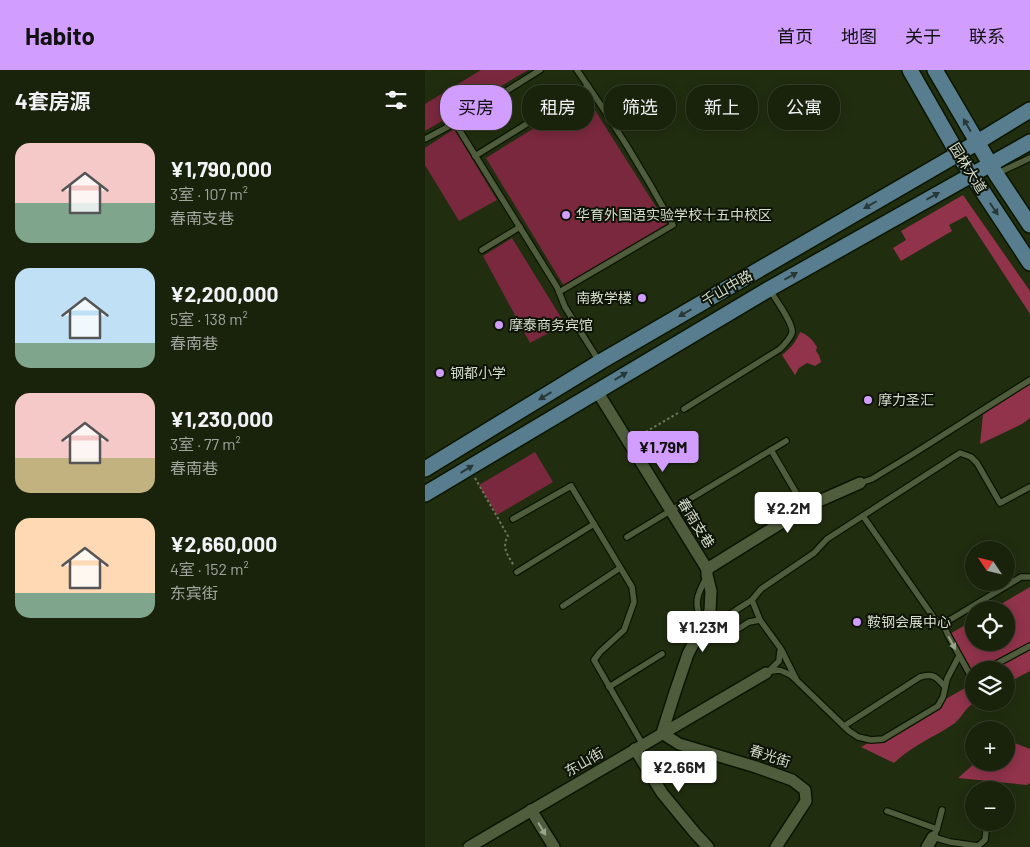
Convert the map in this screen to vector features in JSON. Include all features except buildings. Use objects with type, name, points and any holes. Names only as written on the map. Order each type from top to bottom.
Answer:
[{"type":"main road","name":"园林大道","points":[[910,70],[958,154],[1030,263]]},
{"type":"main road","name":"园林大道","points":[[935,70],[993,169],[1030,225]]},
{"type":"main road","name":"千山中路","points":[[425,469],[600,362],[958,154],[1030,110]]},
{"type":"main road","name":"千山中路","points":[[425,494],[769,289],[971,174],[993,169],[1030,142]]},
{"type":"street","name":"春南支巷","points":[[597,390],[707,572]]},
{"type":"street","points":[[662,733],[688,654],[710,611],[711,591],[707,572],[805,508],[860,483]]},
{"type":"street","name":"东山街","points":[[469,847],[767,673]]},
{"type":"street","name":"春光街","points":[[662,733],[679,744],[792,780],[805,790],[805,802],[776,847]]},
{"type":"street","points":[[639,747],[661,792],[709,847]]},
{"type":"street","points":[[531,810],[554,847]]},
{"type":"lane","points":[[512,87],[540,70]]},
{"type":"lane","points":[[577,70],[587,85]]},
{"type":"lane","points":[[559,292],[673,225],[651,186],[594,96]]},
{"type":"lane","points":[[475,156],[522,127]]},
{"type":"lane","points":[[425,140],[443,130]]},
{"type":"lane","points":[[459,130],[520,227],[559,292],[565,307],[600,362]]},
{"type":"lane","points":[[993,169],[1030,158]]},
{"type":"lane","points":[[482,250],[520,227]]},
{"type":"lane","points":[[684,409],[780,349],[788,341],[792,332],[790,324],[769,289]]},
{"type":"lane","points":[[860,483],[872,479],[1030,380]]},
{"type":"lane","points":[[627,537],[786,441]]},
{"type":"lane","points":[[771,450],[805,508]]},
{"type":"lane","points":[[761,620],[749,622],[724,638],[719,639],[717,633],[719,627],[731,613],[752,600],[761,589],[814,553],[827,539],[960,453],[971,457],[977,463],[1000,503],[1030,487]]},
{"type":"lane","points":[[513,519],[571,486],[632,588],[634,602],[624,630],[594,660],[639,747]]},
{"type":"lane","points":[[863,516],[934,618],[944,626],[965,666]]},
{"type":"lane","points":[[517,572],[594,524]]},
{"type":"lane","points":[[563,606],[620,568]]},
{"type":"lane","points":[[944,626],[947,621],[1021,577],[1030,577]]},
{"type":"lane","points":[[752,600],[761,620],[781,649],[796,680]]},
{"type":"lane","points":[[1002,661],[1030,646]]},
{"type":"lane","points":[[767,673],[779,661],[781,649]]},
{"type":"lane","points":[[609,687],[663,654]]},
{"type":"lane","points":[[767,673],[774,670],[785,672],[792,676],[858,737],[871,740],[883,739],[938,706],[943,697],[949,674],[959,656]]},
{"type":"lane","points":[[844,726],[920,677],[934,676],[945,687]]},
{"type":"lane","points":[[933,838],[942,810]]},
{"type":"lane","points":[[887,811],[933,838],[950,842],[978,846],[985,840],[986,831]]},
{"type":"path","points":[[629,442],[684,409]]},
{"type":"path","points":[[469,467],[508,536],[504,548],[517,572]]},
{"type":"shaded area","points":[[481,70],[528,70],[503,85],[456,85]]},
{"type":"shaded area","points":[[440,95],[440,122],[425,131],[425,104]]},
{"type":"shaded area","points":[[594,109],[604,125],[604,130],[607,130],[668,226],[564,286],[486,158],[531,130],[594,130]]},
{"type":"shaded area","points":[[455,130],[497,200],[459,221],[425,165],[425,148]]},
{"type":"shaded area","points":[[963,195],[1030,291],[1030,314],[966,216],[949,225],[952,231],[901,261],[893,248],[906,240],[901,231]]},
{"type":"shaded area","points":[[512,238],[565,324],[530,343],[483,256]]},
{"type":"shaded area","points":[[800,332],[808,336],[815,344],[821,362],[815,366],[807,363],[799,368],[795,375],[782,355],[793,345]]},
{"type":"shaded area","points":[[1030,384],[1030,418],[1022,424],[980,444],[983,414]]},
{"type":"shaded area","points":[[535,452],[553,482],[497,515],[479,485]]},
{"type":"shaded area","points":[[1030,587],[1030,671],[1015,679],[1015,661],[965,661],[948,635],[965,625],[965,651],[1015,651],[1015,601],[1006,601]]},
{"type":"shaded area","points":[[965,688],[966,711],[957,721],[908,751],[894,763],[861,747]]},
{"type":"shaded area","points":[[1015,743],[1030,749],[1030,783],[1027,785],[1015,784],[1015,781],[958,778],[966,771],[1015,771]]},
{"type":"place","name":"华育外国语实验学校十五中校区","points":[[566,215]]},
{"type":"place","name":"南教学楼","points":[[642,298]]},
{"type":"place","name":"摩泰商务宾馆","points":[[499,325]]},
{"type":"place","name":"钢都小学","points":[[440,373]]},
{"type":"place","name":"摩力圣汇","points":[[868,400]]},
{"type":"place","name":"鞍钢会展中心","points":[[857,622]]}]
